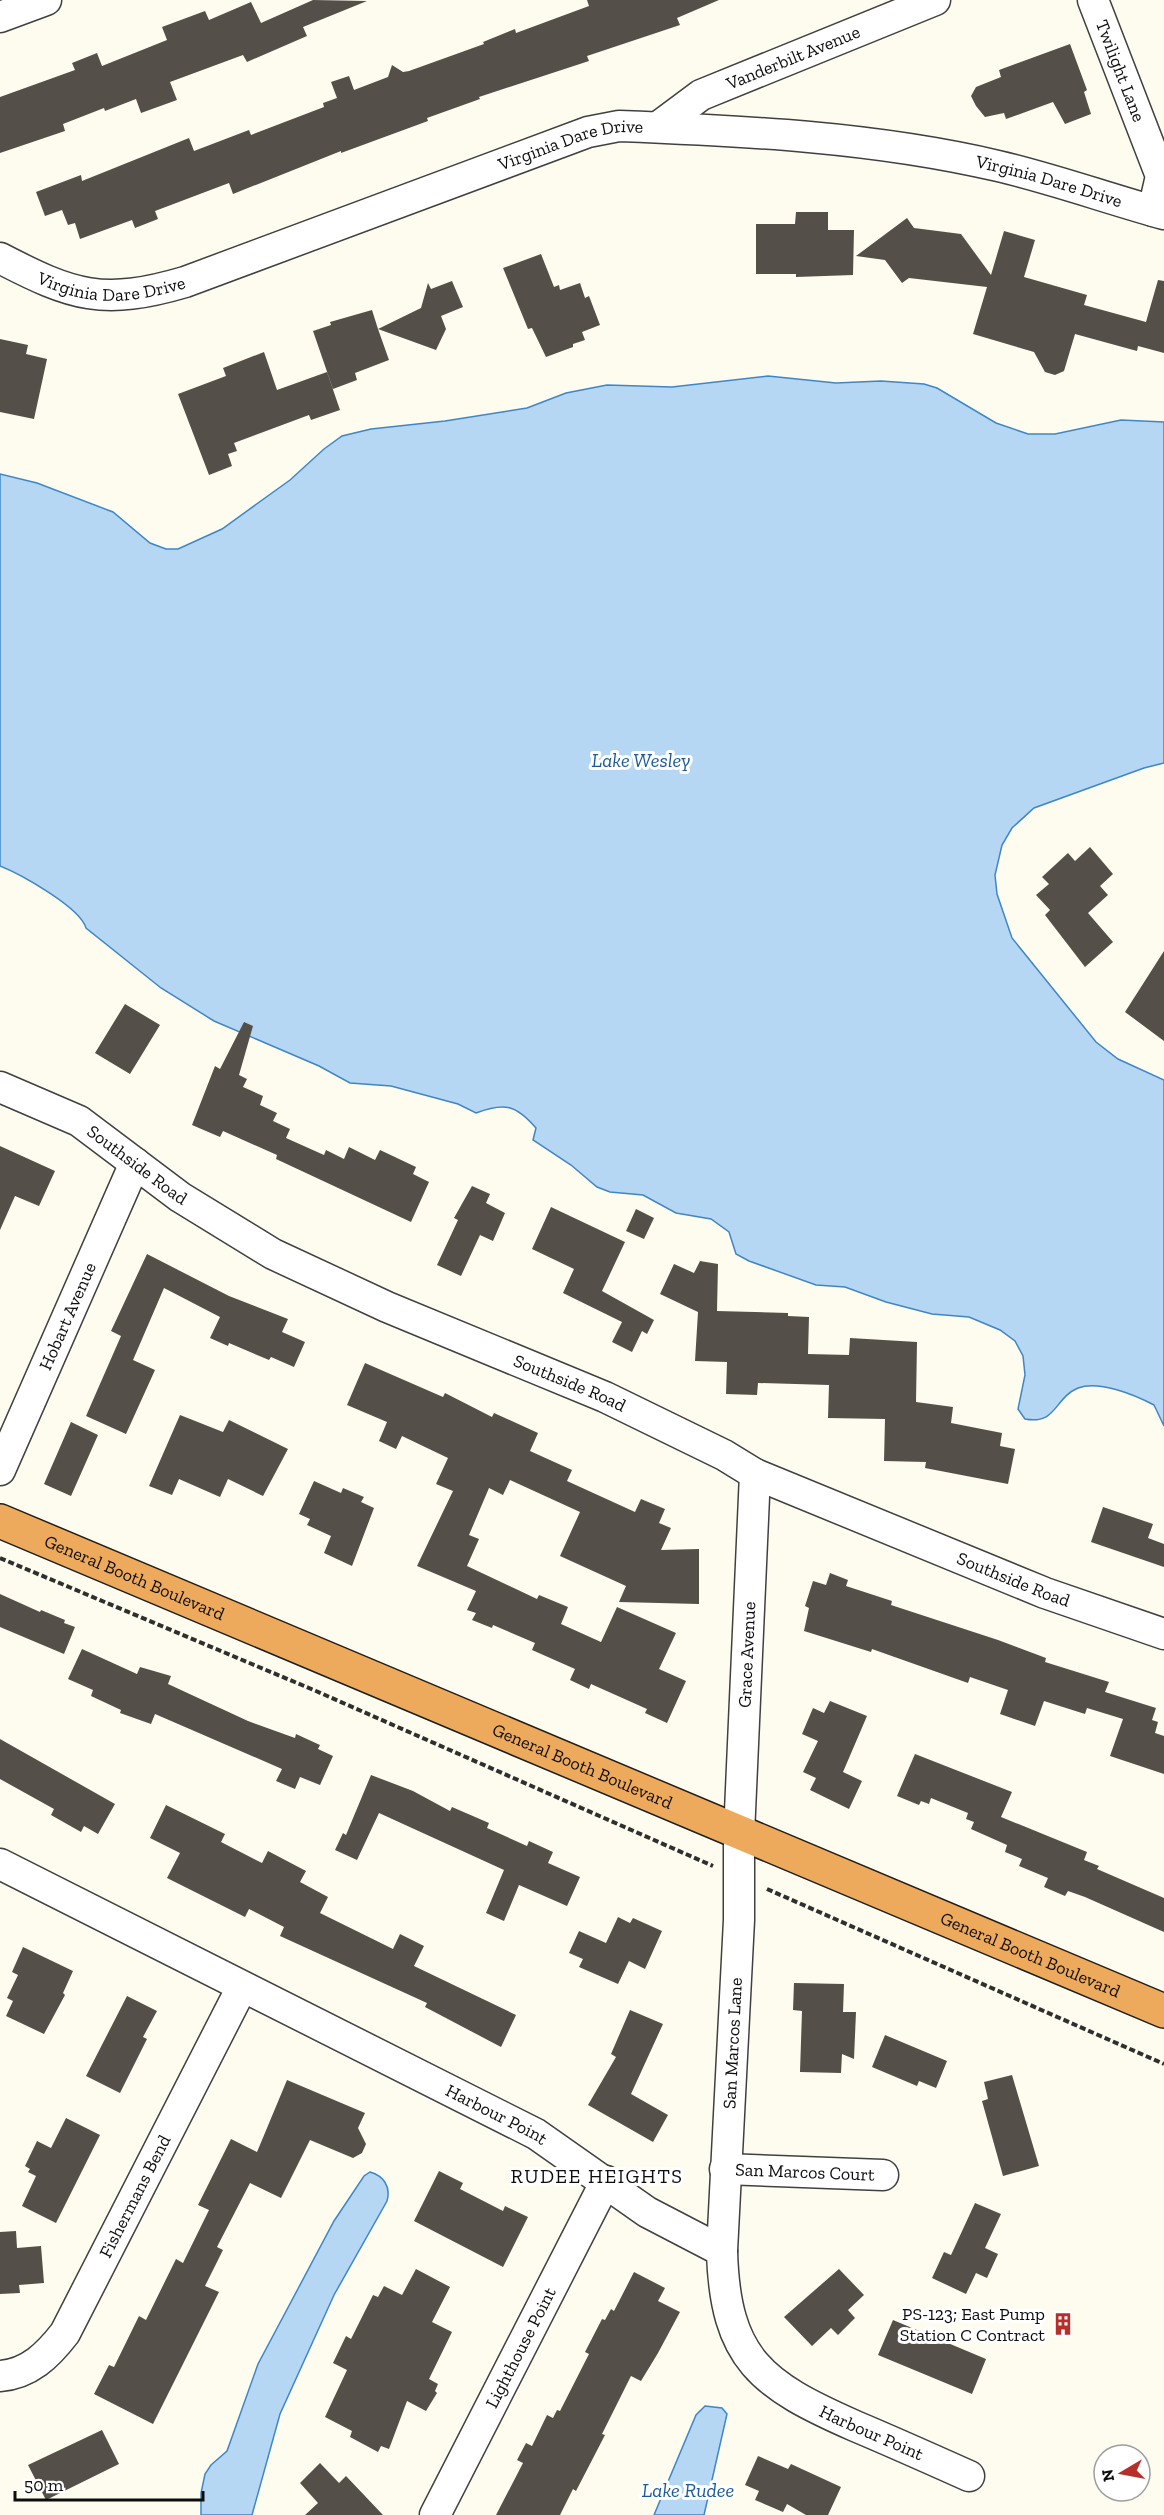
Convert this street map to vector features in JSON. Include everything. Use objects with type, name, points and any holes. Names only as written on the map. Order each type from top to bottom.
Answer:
[{"type":"highway","name":"General Booth Boulevard","points":[[0,1521],[1164,2011]]},
{"type":"street","points":[[0,17],[46,0]]},
{"type":"street","name":"Vanderbilt Avenue","points":[[658,127],[701,94],[935,0]]},
{"type":"street","name":"Twilight Lane","points":[[1093,0],[1161,176],[1158,212]]},
{"type":"street","name":"Virginia Dare Drive","points":[[0,258],[42,280],[81,293],[116,297],[150,293],[588,132],[619,126],[840,139],[900,148],[998,166],[1158,212]]},
{"type":"street","name":"Southside Road","points":[[0,1087],[79,1121],[223,1225],[282,1258],[387,1306],[605,1397],[724,1455],[755,1474],[1045,1593],[1164,1634]]},
{"type":"street","name":"Hobart Avenue","points":[[0,1470],[135,1163]]},
{"type":"street","name":"Grace Avenue","points":[[739,1834],[755,1474]]},
{"type":"street","name":"San Marcos Lane","points":[[722,2251],[739,1834]]},
{"type":"street","name":"Harbour Point","points":[[2,1869],[536,2134],[647,2212],[722,2251],[726,2301],[736,2332],[751,2359],[771,2382],[802,2402],[969,2475]]},
{"type":"street","name":"Fishermans Bend","points":[[0,2376],[30,2367],[47,2356],[65,2333],[242,1987]]},
{"type":"street","name":"San Marcos Court","points":[[725,2169],[883,2175]]},
{"type":"street","name":"Lighthouse Point","points":[[435,2515],[606,2181]]},
{"type":"path","points":[[0,1558],[316,1691],[1164,2064]]},
{"type":"water","name":"Lake Wesley","points":[[768,376],[836,383],[881,381],[924,384],[937,388],[996,423],[1028,434],[1055,434],[1121,420],[1164,422],[1164,763],[1144,768],[1034,808],[1012,828],[1002,845],[995,875],[997,894],[1012,938],[1096,1042],[1118,1059],[1164,1080],[1164,1426],[1154,1405],[1127,1393],[1096,1386],[1078,1388],[1070,1392],[1050,1414],[1043,1418],[1025,1419],[1018,1409],[1025,1375],[1023,1356],[1015,1341],[1000,1330],[969,1317],[932,1314],[886,1302],[845,1287],[816,1285],[749,1261],[736,1254],[729,1232],[711,1219],[676,1213],[643,1195],[610,1192],[597,1187],[571,1165],[533,1140],[536,1128],[516,1110],[495,1107],[476,1113],[458,1104],[391,1086],[350,1083],[319,1066],[214,1021],[161,988],[86,928],[73,911],[61,901],[0,866],[0,474],[37,483],[113,512],[150,543],[166,549],[178,549],[222,529],[290,480],[342,436],[371,429],[445,421],[527,408],[566,393],[607,385],[672,387]]},
{"type":"water","points":[[370,2172],[383,2179],[388,2191],[387,2201],[334,2295],[280,2414],[252,2515],[201,2515],[201,2493],[205,2474],[211,2465],[227,2451],[258,2364],[334,2221],[364,2176]]},
{"type":"water","name":"Lake Rudee","points":[[705,2406],[722,2408],[727,2414],[704,2515],[654,2515],[696,2415]]},
{"type":"building","points":[[313,0],[367,1],[303,27],[307,36],[247,62],[243,55],[170,82],[177,100],[141,113],[136,99],[105,111],[104,108],[63,124],[65,131],[0,153],[0,97],[75,70],[72,63],[97,53],[102,66],[167,40],[162,27],[205,11],[209,20],[251,2],[261,23]]},
{"type":"building","points":[[587,0],[719,0],[677,18],[680,25],[587,56],[589,61],[479,97],[480,99],[427,118],[428,121],[341,153],[341,151],[233,194],[229,183],[155,211],[158,219],[135,228],[132,220],[80,239],[75,223],[68,225],[62,210],[45,216],[36,192],[81,175],[82,181],[189,138],[194,151],[249,130],[251,135],[324,107],[323,103],[337,98],[331,82],[349,76],[354,90],[388,77],[392,65],[403,72],[409,71],[484,44],[483,42],[515,29],[516,33],[589,6]]},
{"type":"building","points":[[1070,44],[1087,90],[1084,92],[1091,114],[1065,124],[1053,102],[1006,119],[1004,113],[985,117],[976,106],[971,96],[976,87],[1001,77],[999,70]]},
{"type":"building","points":[[796,212],[828,212],[828,230],[854,230],[853,275],[796,277],[796,274],[756,274],[756,224],[795,224]]},
{"type":"building","points":[[907,218],[914,228],[961,234],[991,275],[1004,231],[1035,240],[1024,277],[1087,295],[1084,305],[1146,322],[1158,280],[1164,281],[1164,353],[1138,346],[1137,351],[1075,334],[1064,371],[1055,375],[1045,372],[1034,352],[973,334],[987,287],[909,278],[902,283],[885,260],[856,256]]},
{"type":"building","points":[[541,254],[554,287],[559,285],[560,290],[580,283],[585,298],[589,296],[600,325],[582,332],[585,340],[546,357],[532,328],[528,329],[503,268]]},
{"type":"building","points":[[452,281],[463,307],[441,316],[446,329],[436,350],[378,329],[421,308],[428,283],[431,289]]},
{"type":"building","points":[[372,310],[389,360],[355,373],[357,380],[333,389],[313,331],[331,325],[330,322]]},
{"type":"building","points":[[0,339],[28,345],[26,354],[47,359],[34,419],[0,412]]},
{"type":"building","points":[[264,352],[277,390],[327,372],[340,410],[311,420],[309,415],[234,443],[237,451],[228,454],[232,466],[209,475],[178,394],[226,376],[223,368]]},
{"type":"building","points":[[1090,847],[1113,874],[1100,886],[1108,895],[1088,913],[1113,942],[1085,967],[1045,915],[1050,910],[1036,895],[1049,884],[1042,877],[1068,853],[1075,861]]},
{"type":"building","points":[[1164,951],[1164,1041],[1125,1012]]},
{"type":"building","points":[[125,1004],[160,1025],[130,1074],[95,1053]]},
{"type":"building","points":[[244,1022],[253,1026],[239,1075],[247,1079],[243,1087],[263,1096],[260,1105],[277,1113],[273,1121],[290,1129],[286,1138],[324,1155],[326,1150],[344,1159],[349,1147],[375,1160],[380,1150],[416,1167],[413,1174],[429,1182],[411,1222],[276,1159],[277,1155],[223,1131],[220,1137],[192,1125],[215,1066],[220,1069]]},
{"type":"building","points":[[0,1146],[55,1171],[39,1206],[15,1196],[0,1230]]},
{"type":"building","points":[[472,1186],[490,1194],[486,1203],[505,1213],[493,1241],[480,1235],[461,1276],[437,1265],[458,1220],[454,1218]]},
{"type":"building","points":[[551,1207],[625,1242],[602,1291],[654,1320],[647,1334],[642,1331],[632,1352],[612,1342],[622,1322],[563,1293],[574,1269],[532,1249]]},
{"type":"building","points":[[636,1209],[654,1218],[644,1239],[626,1231]]},
{"type":"building","points":[[147,1254],[229,1296],[288,1319],[282,1332],[305,1342],[294,1367],[271,1357],[269,1360],[229,1343],[228,1346],[210,1338],[220,1317],[164,1288],[133,1360],[155,1370],[126,1434],[86,1416],[121,1336],[111,1331]]},
{"type":"building","points":[[700,1261],[718,1264],[717,1311],[788,1313],[788,1316],[809,1317],[808,1354],[849,1355],[850,1338],[917,1342],[916,1402],[953,1407],[951,1423],[1002,1433],[1000,1446],[1015,1449],[1008,1484],[925,1468],[926,1462],[884,1461],[885,1419],[828,1418],[829,1385],[758,1383],[757,1395],[726,1394],[727,1362],[695,1361],[698,1312],[660,1294],[674,1264],[694,1273]]},
{"type":"building","points":[[365,1363],[443,1397],[445,1393],[492,1417],[494,1413],[538,1433],[530,1451],[572,1470],[567,1481],[635,1512],[641,1499],[665,1509],[659,1523],[671,1528],[661,1550],[699,1549],[699,1604],[619,1602],[626,1586],[560,1556],[580,1512],[510,1480],[503,1495],[489,1488],[469,1535],[479,1539],[467,1566],[537,1599],[539,1595],[568,1607],[561,1624],[601,1642],[617,1607],[676,1633],[659,1669],[686,1681],[667,1723],[645,1713],[647,1709],[591,1684],[589,1689],[570,1680],[575,1669],[532,1650],[535,1643],[493,1625],[492,1628],[472,1620],[476,1613],[467,1610],[476,1591],[417,1566],[453,1491],[436,1484],[448,1458],[402,1436],[396,1449],[379,1441],[387,1422],[347,1405]]},
{"type":"building","points":[[180,1415],[223,1432],[229,1420],[288,1449],[263,1496],[228,1479],[220,1497],[179,1479],[172,1495],[149,1486]]},
{"type":"building","points":[[71,1422],[98,1435],[71,1496],[44,1484]]},
{"type":"building","points":[[314,1481],[341,1493],[343,1488],[364,1497],[361,1502],[374,1508],[352,1566],[324,1553],[331,1536],[307,1525],[310,1519],[299,1514]]},
{"type":"building","points":[[1103,1507],[1153,1524],[1148,1538],[1164,1544],[1164,1567],[1091,1542]]},
{"type":"building","points":[[830,1573],[848,1580],[846,1586],[892,1601],[891,1605],[998,1640],[1046,1658],[1045,1662],[1109,1682],[1105,1692],[1156,1708],[1152,1720],[1158,1722],[1155,1733],[1164,1736],[1164,1774],[1110,1756],[1123,1719],[1087,1708],[1085,1714],[1044,1701],[1035,1726],[1000,1714],[1008,1690],[970,1677],[968,1683],[872,1649],[871,1652],[804,1631],[809,1608],[805,1606],[813,1581],[826,1585]]},
{"type":"building","points":[[0,1594],[40,1612],[41,1610],[65,1620],[64,1623],[75,1627],[64,1654],[0,1627]]},
{"type":"building","points":[[82,1649],[137,1674],[140,1667],[171,1676],[168,1684],[248,1721],[295,1738],[296,1734],[320,1745],[318,1749],[333,1756],[320,1785],[300,1777],[295,1789],[276,1781],[282,1769],[155,1714],[151,1724],[120,1713],[121,1710],[91,1696],[93,1690],[68,1679]]},
{"type":"building","points":[[830,1701],[867,1716],[843,1772],[862,1781],[849,1809],[810,1790],[816,1778],[803,1772],[818,1741],[802,1734],[813,1708],[824,1713]]},
{"type":"building","points":[[0,1739],[115,1804],[98,1834],[84,1826],[81,1832],[51,1815],[54,1809],[0,1779]]},
{"type":"building","points":[[915,1754],[1012,1792],[1001,1817],[1087,1852],[1084,1860],[1099,1866],[1097,1869],[1164,1898],[1164,1932],[1085,1897],[1068,1891],[1065,1896],[1044,1887],[1048,1878],[1019,1866],[1022,1859],[1005,1852],[1007,1845],[971,1829],[974,1822],[966,1819],[968,1813],[931,1798],[929,1804],[921,1801],[919,1805],[897,1796]]},
{"type":"building","points":[[371,1775],[413,1791],[450,1811],[452,1807],[489,1823],[487,1828],[527,1846],[529,1841],[553,1852],[548,1863],[580,1877],[567,1906],[519,1885],[504,1921],[486,1913],[504,1870],[379,1813],[357,1860],[335,1850],[343,1833],[346,1835]]},
{"type":"building","points":[[166,1805],[225,1834],[221,1842],[262,1863],[268,1851],[306,1871],[300,1882],[328,1897],[320,1913],[393,1949],[400,1934],[424,1946],[414,1966],[516,2015],[501,2047],[425,2007],[427,2003],[280,1936],[284,1927],[249,1909],[245,1917],[167,1878],[180,1853],[150,1838]]},
{"type":"building","points":[[618,1917],[630,1923],[633,1918],[662,1931],[645,1969],[629,1961],[618,1984],[579,1967],[583,1959],[569,1953],[579,1931],[606,1943]]},
{"type":"building","points":[[23,1947],[73,1971],[63,1993],[65,1995],[44,2034],[6,2016],[13,2001],[7,1998],[18,1975],[12,1972]]},
{"type":"building","points":[[794,1983],[844,1984],[843,2012],[856,2012],[854,2059],[842,2054],[841,2073],[800,2072],[802,2011],[793,2010]]},
{"type":"building","points":[[127,1996],[157,2011],[143,2037],[147,2039],[120,2093],[86,2076]]},
{"type":"building","points":[[630,2010],[663,2024],[631,2094],[668,2115],[653,2142],[588,2105],[616,2057],[611,2054]]},
{"type":"building","points":[[885,2035],[947,2061],[936,2088],[919,2081],[917,2086],[872,2067]]},
{"type":"building","points":[[1012,2075],[1039,2166],[1003,2176],[982,2101],[988,2099],[984,2082]]},
{"type":"building","points":[[287,2080],[365,2113],[358,2128],[366,2144],[362,2153],[353,2158],[310,2140],[281,2198],[250,2183],[217,2247],[223,2250],[205,2286],[219,2292],[153,2424],[94,2394],[109,2365],[114,2367],[139,2316],[146,2320],[176,2259],[183,2263],[209,2210],[198,2205],[231,2139],[257,2152]]},
{"type":"building","points":[[66,2118],[100,2135],[56,2223],[22,2206],[36,2176],[28,2172],[30,2169],[25,2166],[37,2141],[51,2148]]},
{"type":"building","points":[[439,2171],[463,2183],[460,2189],[503,2211],[505,2206],[528,2217],[503,2267],[414,2221]]},
{"type":"building","points":[[975,2203],[1001,2214],[985,2248],[998,2254],[987,2278],[976,2273],[966,2294],[932,2278],[944,2252],[951,2255]]},
{"type":"building","points":[[16,2231],[17,2248],[41,2246],[44,2283],[19,2285],[20,2293],[0,2294],[0,2232]]},
{"type":"building","points":[[416,2269],[450,2287],[432,2322],[452,2332],[429,2379],[438,2384],[435,2391],[437,2393],[426,2411],[407,2401],[389,2449],[381,2446],[378,2452],[350,2437],[352,2431],[325,2417],[347,2370],[333,2363],[346,2336],[351,2339],[373,2295],[378,2297],[384,2286],[402,2295]]},
{"type":"building","points":[[839,2269],[864,2295],[848,2310],[855,2318],[838,2335],[831,2328],[812,2346],[784,2317]]},
{"type":"building","points":[[634,2272],[665,2288],[658,2301],[680,2312],[658,2353],[641,2381],[631,2376],[602,2434],[605,2435],[576,2491],[573,2489],[560,2515],[496,2515],[523,2463],[517,2460],[526,2443],[532,2446],[547,2415],[553,2418],[557,2410],[560,2411],[589,2354],[585,2352],[602,2319],[605,2320],[611,2309],[614,2311]]},
{"type":"building","points":[[893,2320],[986,2359],[972,2394],[878,2355]]},
{"type":"building","points":[[102,2430],[119,2464],[46,2500],[28,2465]]},
{"type":"building","points":[[758,2456],[788,2469],[791,2464],[841,2487],[828,2515],[806,2515],[787,2504],[783,2512],[755,2500],[759,2491],[745,2485]]},
{"type":"building","points":[[320,2463],[339,2483],[346,2476],[383,2515],[305,2515],[318,2503],[300,2483]]},
{"type":"place","name":"PS-123; East Pump Station C Contract","points":[[1063,2324]]},
{"type":"district","name":"RUDEE HEIGHTS","points":[[597,2176]]}]
